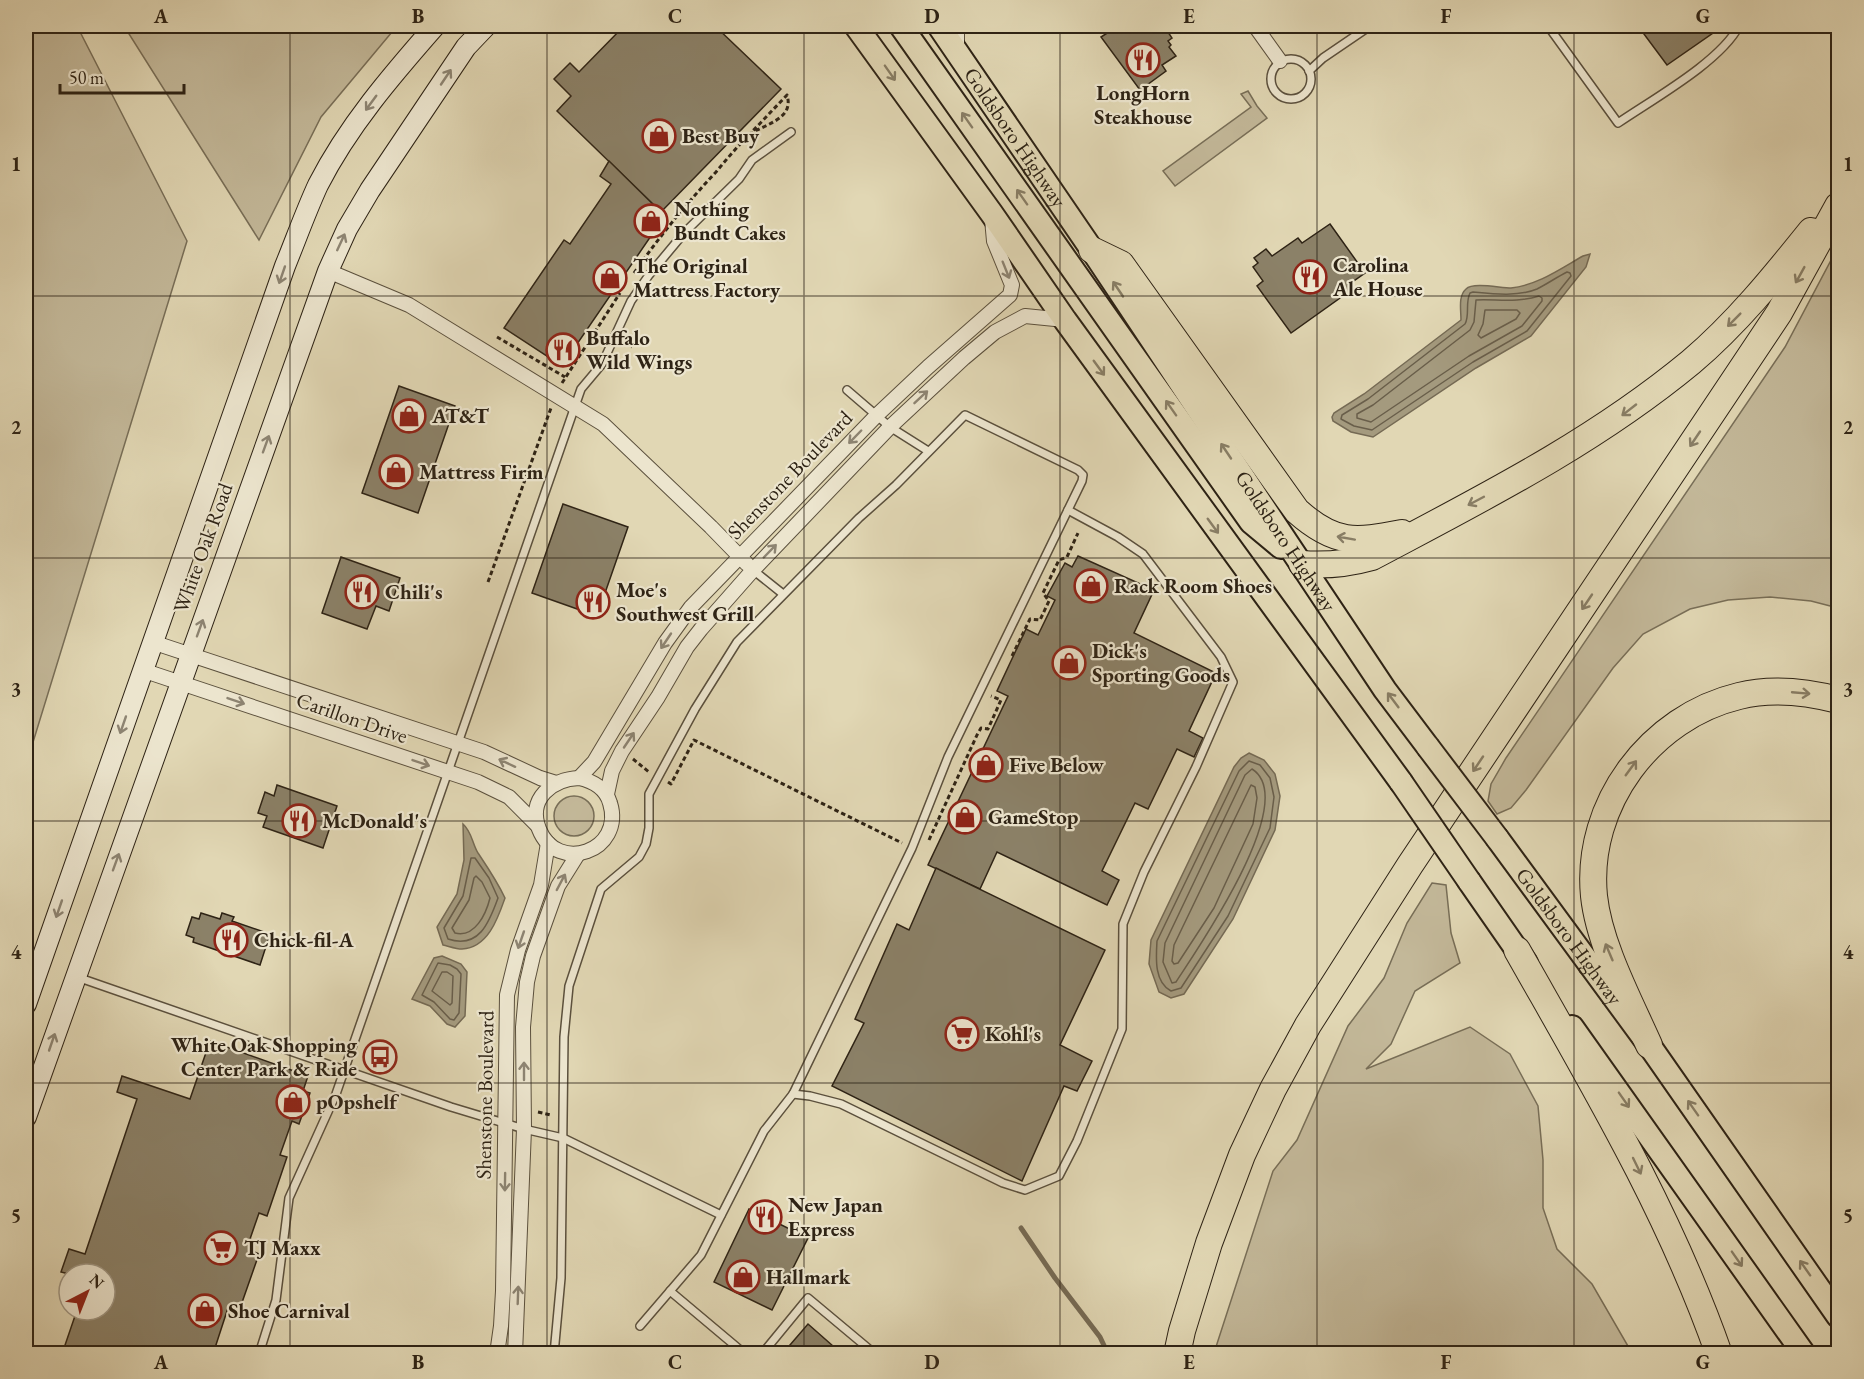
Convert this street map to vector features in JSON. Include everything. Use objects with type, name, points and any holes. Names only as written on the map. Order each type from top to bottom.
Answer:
[{"type":"highway","points":[[1302,564],[1346,565],[1372,557],[1572,448],[1615,420],[1692,361],[1764,291],[1839,195]]},
{"type":"highway","points":[[1178,1353],[1182,1331],[1209,1243],[1242,1155],[1273,1089],[1308,1025],[1390,895],[1779,313],[1839,206]]},
{"type":"highway","points":[[1092,250],[1121,264],[1297,511],[1312,525],[1350,540],[1370,539],[1425,529]]},
{"type":"highway","points":[[1649,1045],[1604,940],[1594,896],[1595,857],[1599,832],[1619,785],[1635,762],[1655,740],[1695,712],[1716,703],[1740,696],[1775,693],[1820,695],[1839,700]]},
{"type":"highway","points":[[1517,950],[1618,1128],[1687,1270],[1719,1353]]},
{"type":"main road","name":"White Oak Road","points":[[26,1004],[285,266],[319,184],[353,128],[393,74],[435,26]]},
{"type":"main road","name":"White Oak Road","points":[[26,1117],[328,271],[347,229],[370,190],[466,47],[486,26]]},
{"type":"main road","points":[[856,26],[992,214],[1065,320],[1401,782],[1517,950],[1804,1353]]},
{"type":"main road","points":[[901,26],[1251,522],[1302,564]]},
{"type":"main road","name":"Goldsboro Highway","points":[[939,26],[1092,250],[1385,690],[1649,1045],[1839,1316]]},
{"type":"street","points":[[957,26],[957,51]]},
{"type":"street","points":[[1255,26],[1280,62]]},
{"type":"street","name":"Shenstone Boulevard","points":[[579,778],[594,762],[664,643],[691,607],[877,415],[935,360],[1010,295],[1012,285],[994,241],[992,214]]},
{"type":"street","points":[[328,271],[396,298],[603,424],[753,570]]},
{"type":"street","name":"Shenstone Boulevard","points":[[607,794],[612,771],[622,751],[658,697],[687,647],[753,570],[890,427],[995,332],[1025,315],[1065,320]]},
{"type":"street","name":"Carillon Drive","points":[[152,642],[484,752],[556,783]]},
{"type":"street","name":"Carillon Drive","points":[[142,670],[478,782],[509,797],[537,825]]},
{"type":"street","points":[[579,778],[594,783],[607,794],[613,816],[609,832],[595,849],[578,854],[558,850],[548,843],[537,825],[537,809],[546,790],[566,779],[579,778]]},
{"type":"street","name":"Shenstone Boulevard","points":[[497,1353],[502,1302],[507,995],[518,950],[541,885],[548,843]]},
{"type":"street","name":"Shenstone Boulevard","points":[[515,1353],[524,1130],[526,982],[558,886],[578,854]]},
{"type":"lane","points":[[1309,71],[1323,58],[1370,26]]},
{"type":"lane","points":[[1548,26],[1618,123],[1694,71],[1732,39],[1739,26]]},
{"type":"lane","points":[[1293,59],[1300,61],[1309,71],[1310,84],[1307,90],[1296,98],[1284,98],[1274,90],[1270,78],[1275,66],[1280,62],[1293,59]]},
{"type":"lane","points":[[259,1353],[276,1300],[289,1198],[328,1115],[581,389],[602,364],[632,301],[649,275],[684,233],[739,179],[752,160],[791,132]]},
{"type":"lane","points":[[847,390],[890,427],[928,451]]},
{"type":"lane","points":[[554,1353],[561,1278],[564,1037],[569,986],[601,889],[639,857],[646,844],[649,828],[649,794],[695,709],[738,642],[783,594],[965,415],[1078,470],[1083,475],[1083,481],[948,757],[912,848],[793,1094],[764,1131],[701,1255],[640,1326]]},
{"type":"lane","points":[[793,1094],[841,1104],[1003,1183],[1025,1190],[1059,1176],[1077,1141],[1122,1029],[1123,924],[1144,872],[1196,767],[1233,682],[1221,657],[1143,554],[1118,537],[1068,510]]},
{"type":"lane","points":[[753,570],[783,594]]},
{"type":"lane","points":[[75,976],[452,1107],[524,1130],[563,1138],[721,1215]]},
{"type":"lane","points":[[670,1291],[745,1353]]},
{"type":"lane","points":[[762,1353],[808,1298],[875,1353]]},
{"type":"path","points":[[497,337],[565,377]]},
{"type":"path","points":[[1011,658],[1030,619],[1040,620],[1049,602],[1043,593],[1059,560],[1067,558],[1078,533]]},
{"type":"path","points":[[628,755],[671,784],[694,740],[923,853],[977,735],[981,728],[988,729],[1001,700],[991,696],[996,687]]},
{"type":"shaded area","points":[[26,26],[77,26],[187,241],[26,765]]},
{"type":"shaded area","points":[[124,26],[397,26],[321,117],[259,240]]},
{"type":"shaded area","points":[[1248,91],[1267,118],[1175,186],[1163,171],[1251,107],[1241,94]]},
{"type":"shaded area","points":[[1838,247],[1838,608],[1811,601],[1770,597],[1728,600],[1690,609],[1643,634],[1613,668],[1526,790],[1511,808],[1497,814],[1488,801],[1491,784],[1506,758],[1785,347]]},
{"type":"shaded area","points":[[574,796],[588,802],[594,816],[588,830],[574,836],[560,830],[554,816],[560,802]]},
{"type":"shaded area","points":[[1432,883],[1446,885],[1451,933],[1460,963],[1415,991],[1391,1044],[1366,1069],[1470,1027],[1510,1054],[1538,1106],[1543,1160],[1543,1208],[1557,1249],[1592,1284],[1632,1353],[1214,1353],[1273,1171],[1297,1140],[1348,1026],[1384,978],[1407,923]]},
{"type":"water","points":[[1590,254],[1586,267],[1531,336],[1476,368],[1373,437],[1351,432],[1333,421],[1334,413],[1364,394],[1461,320],[1461,299],[1463,292],[1469,287],[1511,288],[1530,284]]},
{"type":"water","points":[[1249,753],[1264,760],[1275,774],[1280,796],[1275,830],[1233,919],[1184,994],[1171,998],[1159,992],[1149,964],[1151,940],[1234,767],[1241,758]]},
{"type":"water","points":[[463,824],[505,898],[491,931],[479,943],[462,949],[443,945],[437,927],[457,894],[464,860]]},
{"type":"water","points":[[442,956],[461,964],[467,972],[465,1016],[455,1027],[447,1024],[430,1006],[412,999],[434,958]]},
{"type":"building","name":"Best Buy","points":[[624,26],[715,26],[781,89],[661,212],[557,111],[571,96],[554,79],[570,63],[579,72]]},
{"type":"building","name":"LongHorn Steakhouse","points":[[1118,26],[1164,26],[1172,38],[1168,41],[1171,45],[1169,47],[1176,56],[1162,65],[1166,71],[1140,90],[1101,37]]},
{"type":"building","points":[[1638,26],[1708,26],[1713,33],[1667,65]]},
{"type":"building","points":[[609,161],[661,212],[666,214],[562,366],[504,328],[564,240],[570,244],[611,184],[600,176]]},
{"type":"building","name":"Carolina Ale House","points":[[1330,224],[1365,273],[1351,283],[1354,288],[1291,333],[1257,286],[1263,281],[1253,267],[1258,263],[1254,258],[1266,249],[1272,256],[1298,238],[1302,243]]},
{"type":"building","points":[[399,386],[455,406],[418,513],[362,493]]},
{"type":"building","points":[[563,504],[628,527],[597,616],[532,593]]},
{"type":"building","points":[[1078,556],[1154,590],[1134,633],[1216,673],[1189,731],[1203,738],[1194,757],[1177,749],[1148,809],[1135,803],[1102,871],[1119,880],[1107,905],[997,852],[980,889],[928,865],[1008,696],[997,691],[1026,629],[1038,635],[1055,600],[1047,596],[1065,563],[1072,567]]},
{"type":"building","name":"Chili's","points":[[341,557],[400,578],[389,611],[376,606],[367,629],[322,613]]},
{"type":"building","name":"McDonald's","points":[[277,785],[337,806],[323,848],[263,827],[267,816],[258,813],[265,792],[274,796]]},
{"type":"building","name":"Kohl's","points":[[936,868],[1105,950],[1060,1045],[1092,1061],[1077,1091],[1064,1086],[1022,1181],[832,1086],[864,1023],[855,1019],[897,924],[909,930]]},
{"type":"building","name":"Chick-fil-A","points":[[201,913],[220,919],[222,913],[234,917],[232,921],[270,934],[260,965],[193,942],[194,938],[186,935],[192,917],[199,919]]},
{"type":"building","points":[[210,1041],[308,1076],[303,1091],[310,1093],[299,1124],[292,1121],[280,1155],[287,1157],[267,1216],[259,1213],[250,1239],[255,1241],[252,1251],[259,1254],[239,1311],[228,1308],[213,1354],[62,1354],[73,1322],[117,1322],[117,1262],[64,1262],[69,1249],[85,1254],[137,1099],[117,1092],[122,1076],[190,1099]]},
{"type":"building","points":[[749,1209],[808,1238],[772,1310],[714,1282]]},
{"type":"building","points":[[808,1324],[842,1354],[799,1354],[790,1345]]},
{"type":"waterway","points":[[1021,1228],[1055,1278],[1100,1337],[1108,1354]]},
{"type":"place","name":"LongHorn Steakhouse","points":[[1143,60]]},
{"type":"place","name":"Best Buy","points":[[659,136]]},
{"type":"place","name":"Nothing Bundt Cakes","points":[[651,221]]},
{"type":"place","name":"Carolina Ale House","points":[[1310,277]]},
{"type":"place","name":"The Original Mattress Factory","points":[[610,278]]},
{"type":"place","name":"Buffalo Wild Wings","points":[[563,350]]},
{"type":"place","name":"AT&T","points":[[409,416]]},
{"type":"place","name":"Mattress Firm","points":[[396,472]]},
{"type":"place","name":"Rack Room Shoes","points":[[1091,586]]},
{"type":"place","name":"Chili's","points":[[362,592]]},
{"type":"place","name":"Moe's Southwest Grill","points":[[593,602]]},
{"type":"place","name":"Dick's Sporting Goods","points":[[1069,663]]},
{"type":"place","name":"Five Below","points":[[986,765]]},
{"type":"place","name":"GameStop","points":[[965,817]]},
{"type":"place","name":"McDonald's","points":[[299,821]]},
{"type":"place","name":"Chick-fil-A","points":[[231,940]]},
{"type":"place","name":"Kohl's","points":[[962,1034]]},
{"type":"place","name":"White Oak Shopping Center Park & Ride","points":[[380,1057]]},
{"type":"place","name":"pOpshelf","points":[[293,1102]]},
{"type":"place","name":"New Japan Express","points":[[765,1217]]},
{"type":"place","name":"TJ Maxx","points":[[221,1248]]},
{"type":"place","name":"Hallmark","points":[[743,1277]]},
{"type":"place","name":"Shoe Carnival","points":[[205,1311]]}]
